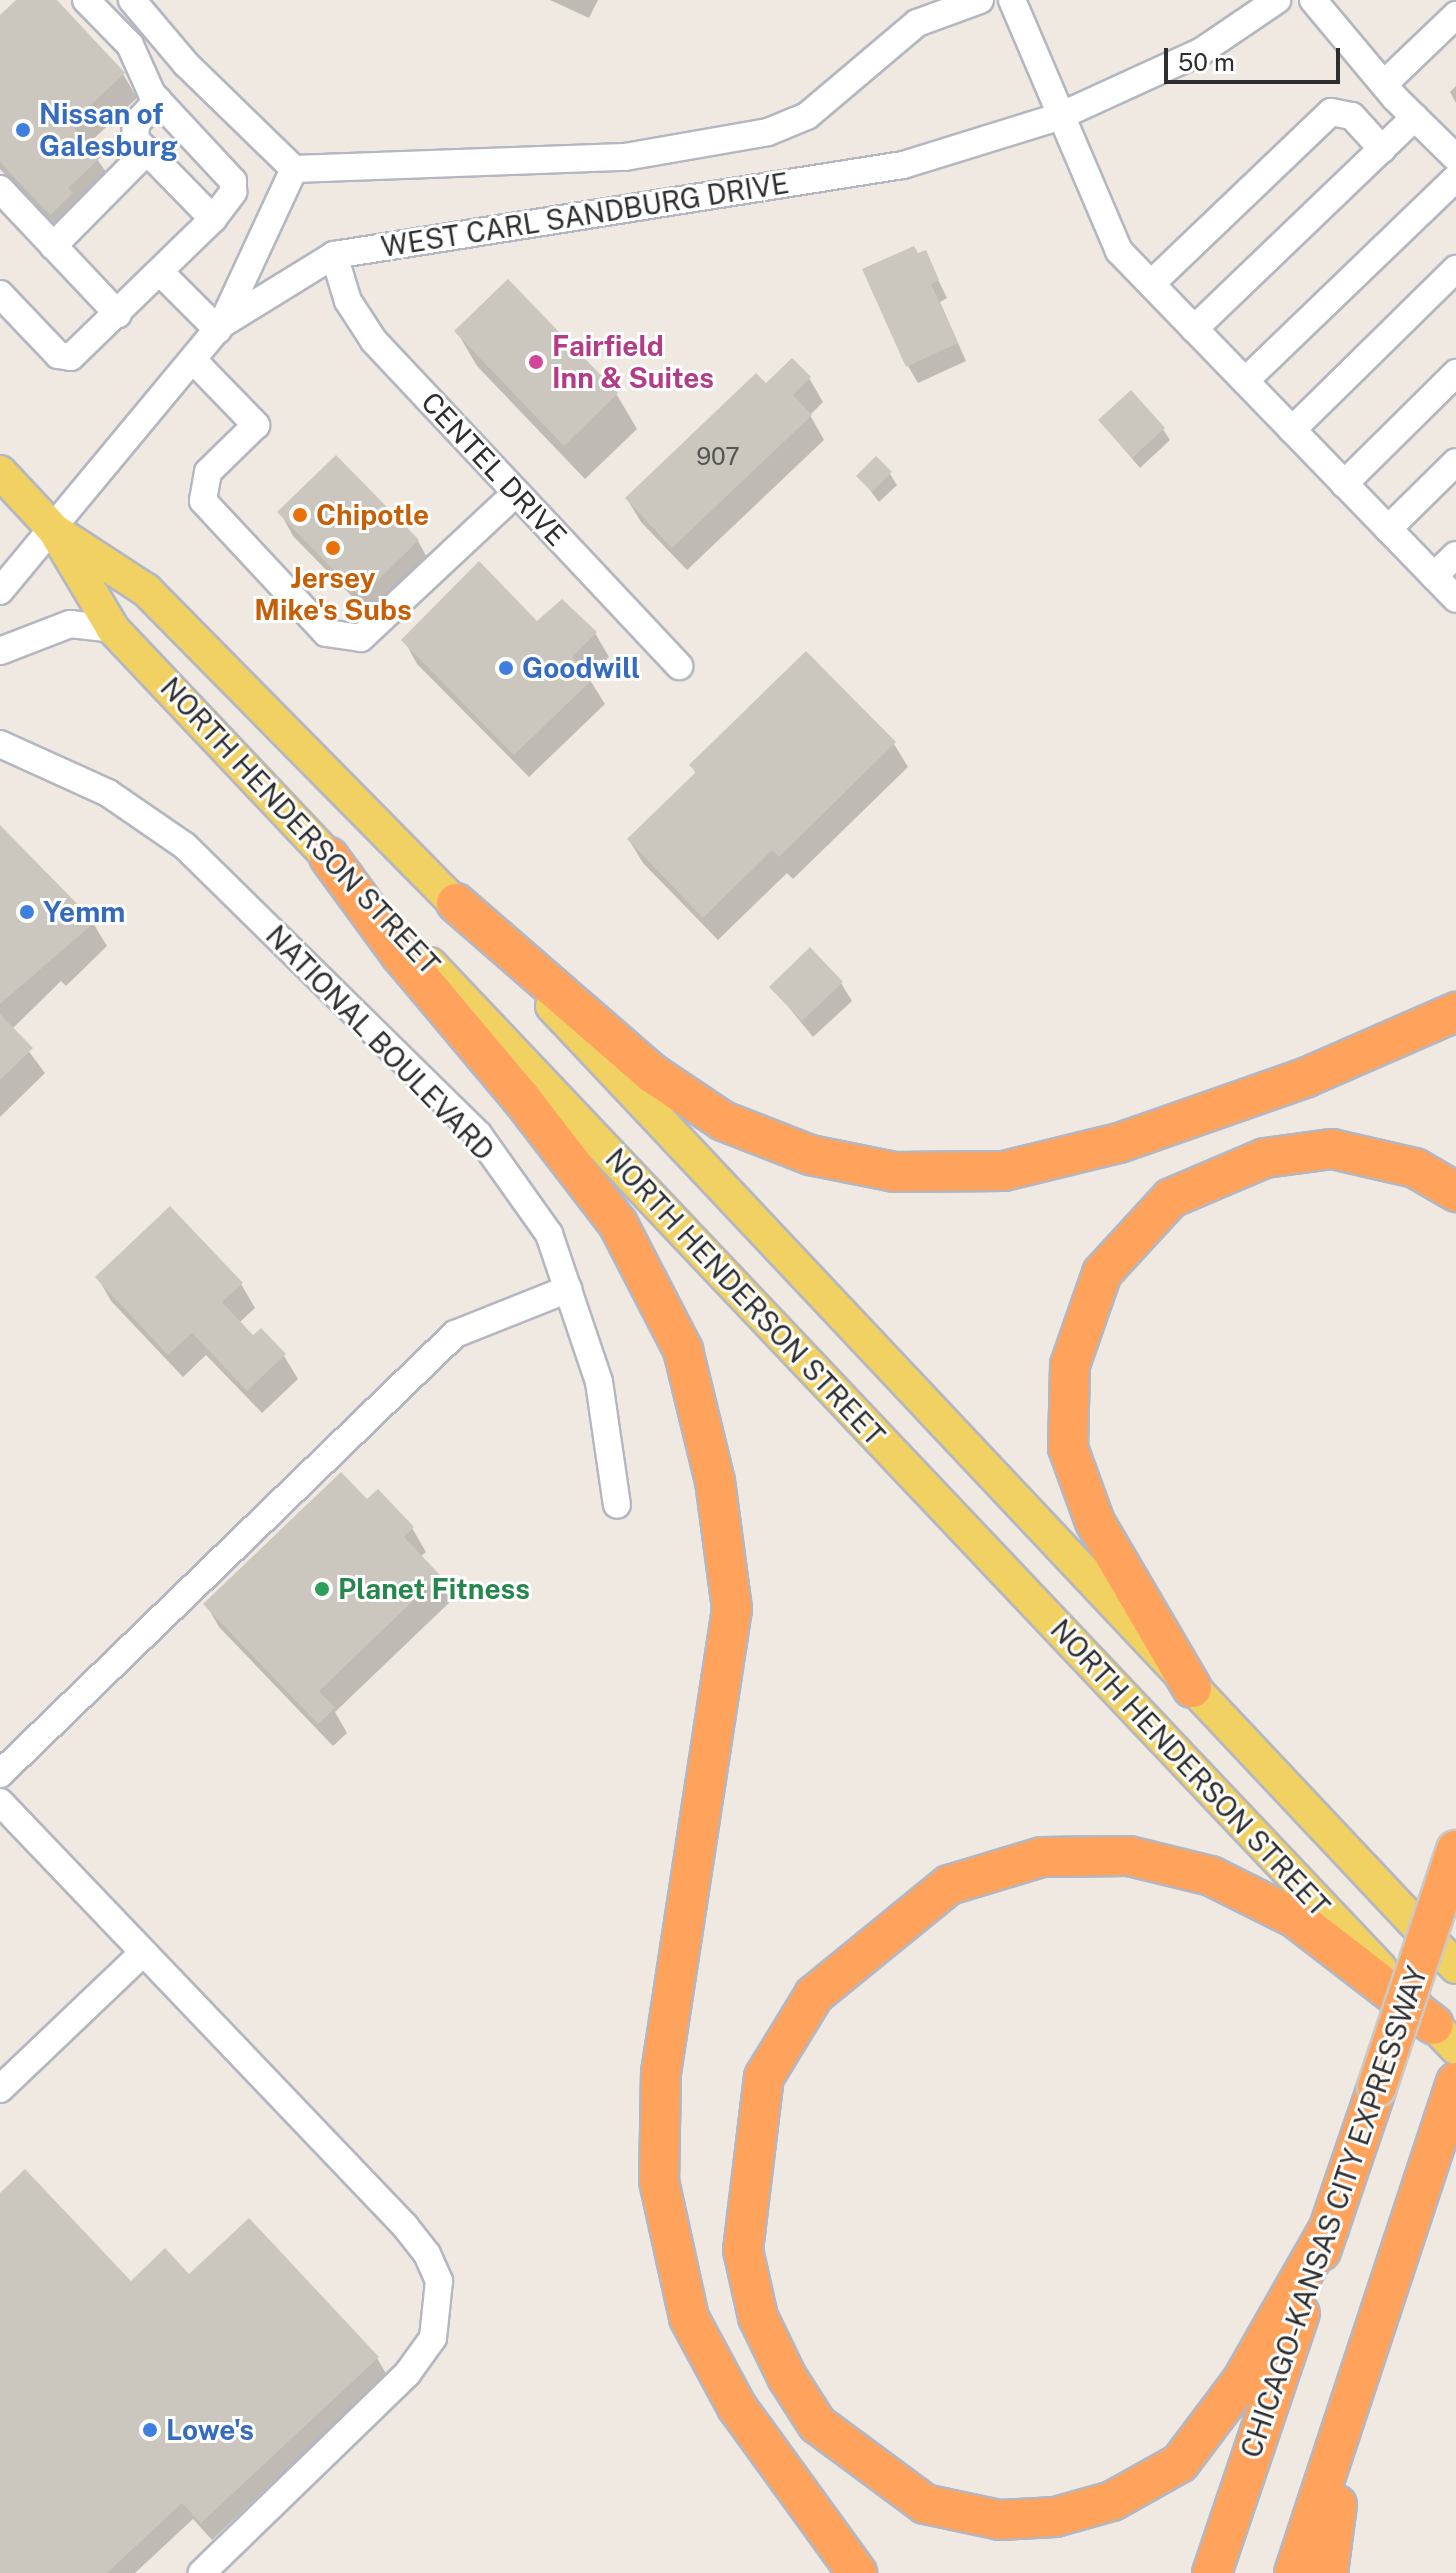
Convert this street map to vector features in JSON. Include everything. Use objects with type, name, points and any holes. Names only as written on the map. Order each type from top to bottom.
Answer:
[{"type":"highway","points":[[329,857],[400,954],[521,1098],[618,1224],[683,1350],[715,1481],[732,1609],[661,2071],[659,2181],[689,2318],[737,2407],[857,2573]]},
{"type":"highway","points":[[456,903],[653,1074],[723,1121],[810,1155],[894,1172],[1004,1171],[1119,1143],[1307,1077],[1456,1012]]},
{"type":"highway","points":[[1192,1688],[1095,1522],[1068,1448],[1070,1365],[1102,1273],[1171,1198],[1265,1158],[1332,1149],[1415,1168],[1456,1192]]},
{"type":"highway","name":"CHICAGO-KANSAS CITY EXPRESSWAY","points":[[1212,2573],[1456,1850]]},
{"type":"highway","points":[[1329,2228],[1241,2382],[1180,2463],[1112,2501],[1055,2517],[1000,2520],[925,2504],[817,2424],[758,2317],[743,2250],[764,2077],[814,1995],[949,1885],[1042,1857],[1129,1856],[1211,1876],[1295,1918],[1445,2037]]},
{"type":"highway","points":[[1294,2573],[1456,2082]]},
{"type":"highway","points":[[1328,2573],[1328,2540],[1390,2282]]},
{"type":"main road","name":"NORTH HENDERSON STREET","points":[[0,472],[54,530],[113,629],[1445,2037]]},
{"type":"main road","name":"NORTH HENDERSON STREET","points":[[54,530],[146,590],[456,903],[1456,1967]]},
{"type":"street","points":[[0,294],[64,358],[118,314],[213,219],[233,192],[233,181],[158,100],[130,45],[86,0]]},
{"type":"street","points":[[132,0],[186,64],[294,169],[625,157],[768,132],[807,116],[917,23],[980,0]]},
{"type":"street","points":[[1012,0],[1058,117],[1119,251],[1456,599]]},
{"type":"street","name":"WEST CARL SANDBURG DRIVE","points":[[0,591],[54,530],[220,327],[334,255],[903,165],[1058,117],[1202,51],[1277,0]]},
{"type":"street","points":[[1313,0],[1384,84],[1456,158]]},
{"type":"street","points":[[1384,84],[1456,15]]},
{"type":"street","points":[[158,100],[134,132],[147,151],[213,219]]},
{"type":"street","points":[[1151,284],[1331,112],[1352,116],[1382,149]]},
{"type":"street","points":[[1194,329],[1415,117]]},
{"type":"street","points":[[53,246],[147,151]]},
{"type":"street","points":[[160,272],[220,327],[294,169]]},
{"type":"street","points":[[1245,381],[1456,178]]},
{"type":"street","points":[[0,189],[118,314]]},
{"type":"street","name":"CENTEL DRIVE","points":[[334,255],[348,301],[374,341],[679,666]]},
{"type":"street","points":[[1292,430],[1456,269]]},
{"type":"street","points":[[193,360],[256,425],[208,472],[203,501],[326,633],[361,638],[516,493]]},
{"type":"street","points":[[1344,484],[1456,373]]},
{"type":"street","points":[[1388,529],[1456,462]]},
{"type":"street","points":[[1434,576],[1456,555]]},
{"type":"street","points":[[0,651],[70,624],[113,629]]},
{"type":"street","name":"NATIONAL BOULEVARD","points":[[0,744],[108,793],[185,846],[478,1134],[549,1234],[599,1382],[617,1505]]},
{"type":"street","points":[[0,1774],[455,1334],[568,1289]]},
{"type":"street","points":[[0,1802],[405,2226],[427,2254],[439,2281],[433,2338],[407,2374],[202,2573]]},
{"type":"street","points":[[0,2089],[143,1953]]},
{"type":"building","points":[[16,0],[57,0],[125,73],[70,124],[101,157],[68,188],[73,193],[50,215],[0,162],[0,15]]},
{"type":"building","points":[[914,246],[918,253],[926,250],[939,280],[931,284],[958,343],[906,367],[862,269]]},
{"type":"building","name":"Fairfield Inn & Suites","points":[[508,279],[618,393],[564,446],[454,331]]},
{"type":"building","points":[[792,358],[811,377],[793,395],[812,415],[672,548],[625,498],[756,373],[766,383]]},
{"type":"building","points":[[1131,390],[1165,428],[1132,458],[1098,420]]},
{"type":"building","points":[[336,455],[419,540],[360,597],[277,512]]},
{"type":"building","points":[[876,456],[892,472],[872,492],[856,476]]},
{"type":"building","name":"Goodwill","points":[[479,561],[537,621],[562,599],[597,632],[572,657],[593,679],[514,755],[401,640]]},
{"type":"building","points":[[806,651],[896,742],[779,857],[772,850],[703,918],[627,839],[696,772],[689,765]]},
{"type":"building","points":[[0,825],[95,922],[0,1004]]},
{"type":"building","points":[[810,947],[843,982],[802,1021],[769,987]]},
{"type":"building","points":[[0,1014],[33,1048],[0,1080]]},
{"type":"building","points":[[170,1206],[243,1283],[222,1302],[253,1335],[261,1328],[286,1354],[247,1391],[192,1333],[168,1355],[95,1277]]},
{"type":"building","name":"Planet Fitness","points":[[341,1472],[367,1499],[378,1489],[414,1527],[404,1537],[440,1575],[319,1691],[335,1708],[318,1724],[203,1604]]},
{"type":"building","name":"Lowe's","points":[[25,2169],[131,2281],[165,2248],[189,2274],[249,2218],[379,2357],[201,2523],[182,2503],[107,2573],[0,2573],[0,2193]]},
{"type":"place","name":"Nissan of Galesburg","points":[[23,130]]},
{"type":"place","name":"Fairfield Inn & Suites","points":[[536,362]]},
{"type":"place","name":"Chipotle","points":[[300,515]]},
{"type":"place","name":"Jersey Mike's Subs","points":[[333,548]]},
{"type":"place","name":"Goodwill","points":[[506,668]]},
{"type":"place","name":"Yemm","points":[[27,912]]},
{"type":"place","name":"Planet Fitness","points":[[322,1589]]},
{"type":"place","name":"Lowe's","points":[[150,2430]]}]
